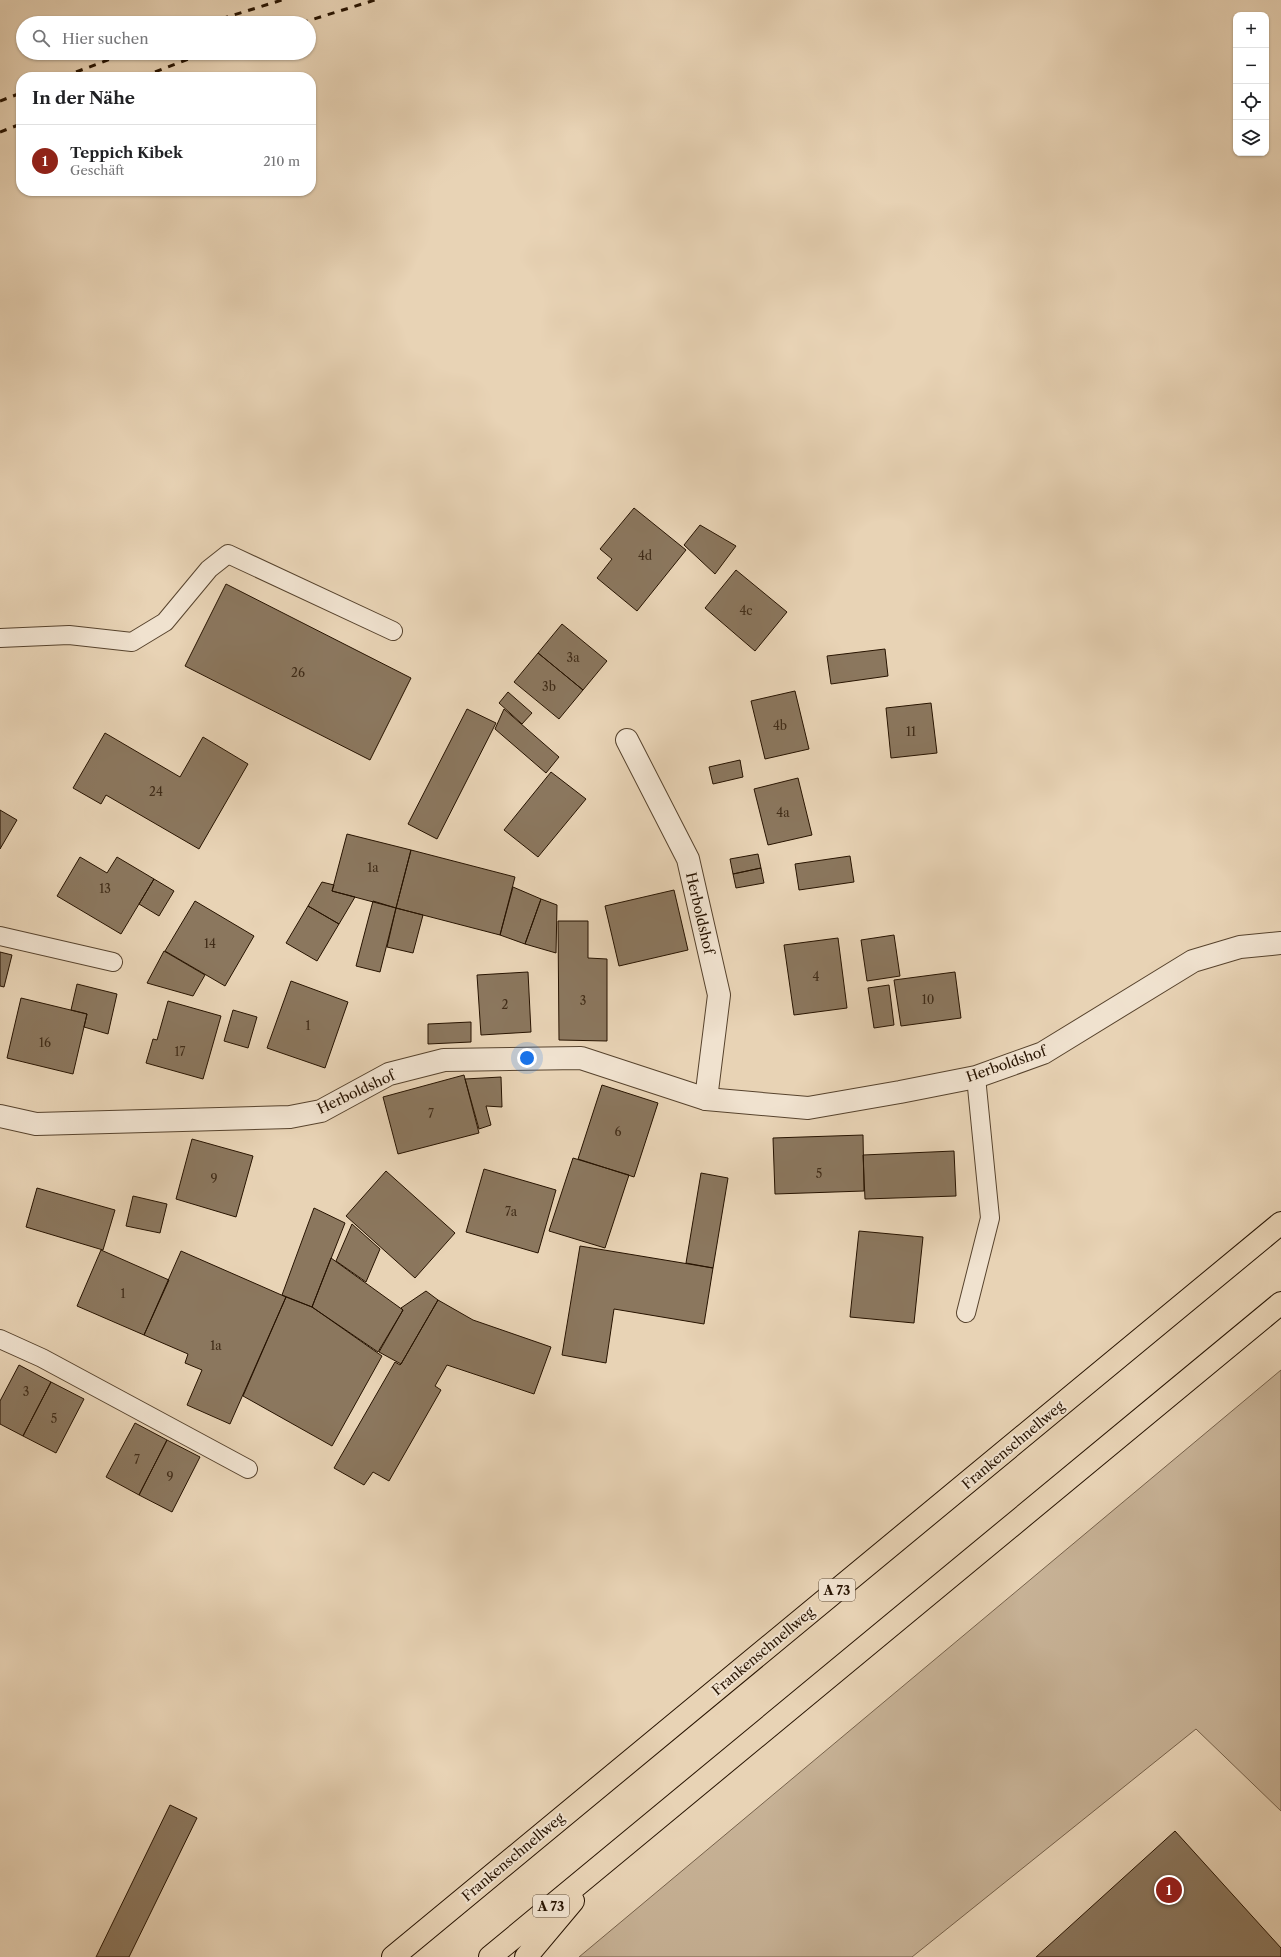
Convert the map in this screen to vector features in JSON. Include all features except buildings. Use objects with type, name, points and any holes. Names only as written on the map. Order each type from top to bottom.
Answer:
[{"type":"highway","name":"Frankenschnellweg","points":[[393,1957],[1281,1223]]},
{"type":"highway","name":"A 73","points":[[490,1957],[1281,1303]]},
{"type":"highway","points":[[526,1957],[612,1856]]},
{"type":"street","name":"Herboldshof","points":[[627,740],[688,859],[720,995],[706,1099]]},
{"type":"street","name":"Herboldshof","points":[[0,1116],[36,1124],[290,1117],[321,1111],[389,1074],[444,1060],[581,1058],[706,1099],[808,1108],[976,1077],[1043,1053],[1193,961],[1240,947],[1281,944]]},
{"type":"lane","points":[[0,638],[69,635],[132,642],[165,622],[209,569],[228,554],[393,630]]},
{"type":"lane","points":[[0,936],[113,962]]},
{"type":"lane","points":[[966,1313],[990,1218],[976,1077]]},
{"type":"lane","points":[[0,1340],[42,1358],[248,1469]]},
{"type":"shaded area","points":[[1281,1370],[1281,1811],[1196,1729],[912,1957],[579,1957]]},
{"type":"railway","points":[[231,16],[282,0]]},
{"type":"railway","points":[[316,18],[375,0]]},
{"type":"railway","points":[[76,72],[108,60]]},
{"type":"railway","points":[[155,72],[186,60]]},
{"type":"railway","points":[[0,101],[16,95]]},
{"type":"railway","points":[[0,132],[16,126]]},
{"type":"place","name":"Teppich Kibek","points":[[1169,1890]]}]
